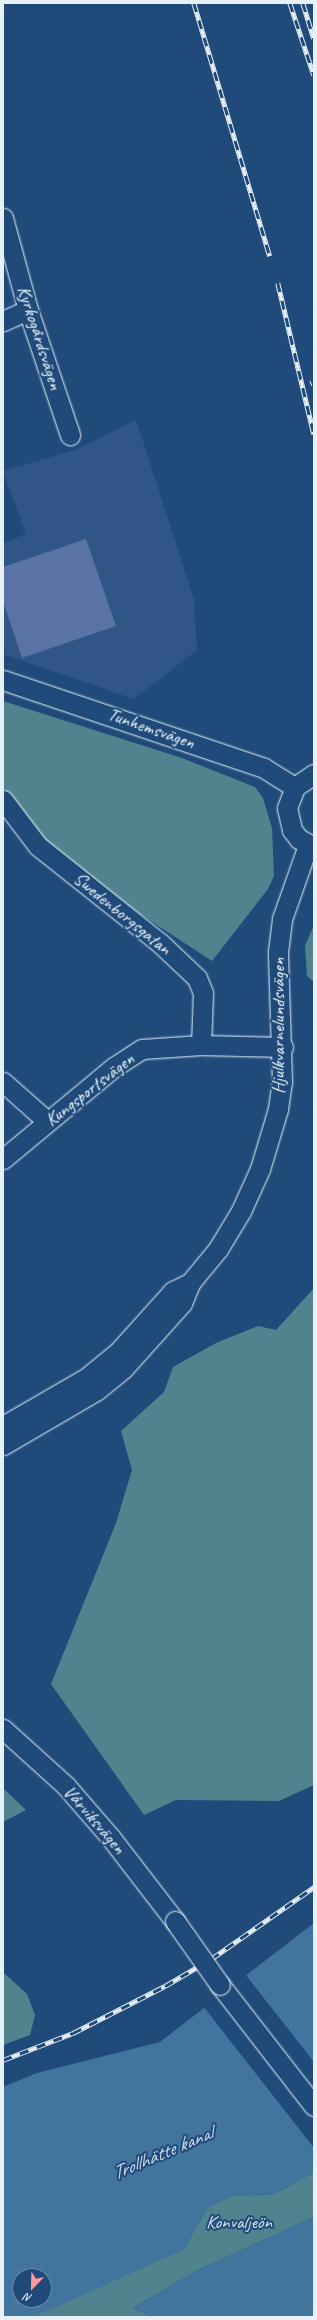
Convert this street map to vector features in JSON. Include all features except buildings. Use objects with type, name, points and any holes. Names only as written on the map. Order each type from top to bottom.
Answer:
[{"type":"street","name":"Kyrkogårdsvägen","points":[[3,218],[28,310],[70,435]]},
{"type":"street","points":[[3,321],[28,310]]},
{"type":"street","name":"Tunhemsvägen","points":[[3,680],[264,768],[295,787]]},
{"type":"street","points":[[311,846],[292,830],[288,820],[287,808],[295,787],[314,774]]},
{"type":"street","name":"Swedenborgsgatan","points":[[3,800],[38,846],[154,938],[197,978],[202,993],[201,1045]]},
{"type":"street","name":"Hjulkvarnelundsvägen","points":[[3,1445],[98,1390],[123,1369],[182,1303],[190,1283],[218,1249],[260,1169],[278,1109],[282,1047],[278,952],[282,919],[311,846]]},
{"type":"street","name":"Kungsportsvägen","points":[[3,1159],[47,1121],[114,1068],[142,1050],[201,1045],[282,1047]]},
{"type":"street","points":[[3,1082],[47,1121]]},
{"type":"street","name":"Hjulkvarnelundsvägen","points":[[3,1426],[86,1378],[118,1352],[173,1291],[190,1283]]},
{"type":"street","name":"Vårviksvägen","points":[[3,1729],[66,1786],[111,1838],[175,1921],[220,1985],[314,2106]]},
{"type":"shaded area","points":[[136,420],[194,599],[197,650],[134,699],[3,654],[3,543],[26,534],[3,471],[75,450]]},
{"type":"green space","points":[[3,701],[182,758],[255,787],[263,798],[272,828],[274,876],[268,889],[212,961],[137,912],[40,836],[3,787]]},
{"type":"green space","points":[[314,925],[314,982],[307,976],[305,946]]},
{"type":"green space","points":[[314,1288],[314,1785],[279,1801],[176,1800],[144,1815],[51,1684],[116,1523],[132,1470],[121,1431],[164,1392],[173,1367],[216,1343],[258,1326],[276,1330]]},
{"type":"green space","points":[[3,1788],[26,1810],[3,1822]]},
{"type":"green space","points":[[4,1973],[27,1994],[35,2015],[30,2035],[3,2045]]},
{"type":"green space","name":"Konvaljeön","points":[[314,2172],[314,2217],[198,2270],[133,2308],[153,2317],[31,2317],[184,2249],[207,2208],[232,2196],[274,2194]]},
{"type":"water","name":"Trollhätte kanal","points":[[314,1923],[314,2172],[274,2194],[232,2196],[207,2208],[184,2249],[50,2310],[31,2317],[3,2317],[3,2087],[37,2073],[160,2042]]},
{"type":"water","points":[[314,2217],[314,2317],[153,2317],[133,2308],[198,2270]]},
{"type":"pier","points":[[245,1974],[314,2062],[314,2148],[203,2006]]},
{"type":"railway","points":[[194,3],[270,256]]},
{"type":"railway","points":[[290,3],[314,75]]},
{"type":"railway","points":[[303,3],[314,38]]},
{"type":"railway","points":[[278,283],[314,434]]},
{"type":"railway","points":[[312,380],[314,385]]},
{"type":"railway","points":[[3,2060],[73,2033],[165,1986],[211,1959],[314,1887]]}]
